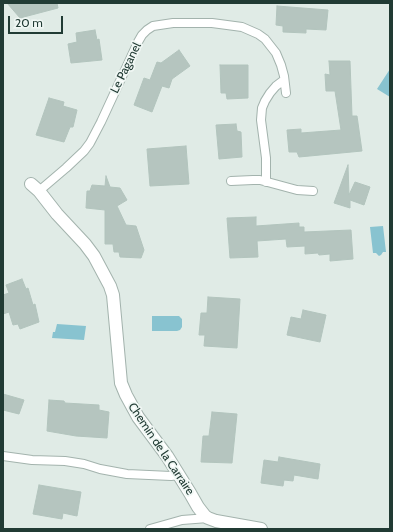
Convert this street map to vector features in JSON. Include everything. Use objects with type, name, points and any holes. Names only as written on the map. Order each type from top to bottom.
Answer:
[{"type":"street","name":"Chemin de la Carraire","points":[[35,188],[85,244],[106,276],[113,295],[121,383],[126,395],[138,417],[167,456],[198,507],[210,522]]},
{"type":"street","points":[[210,522],[261,529]]},
{"type":"lane","name":"Le Paganel","points":[[35,188],[66,168],[84,151],[90,143],[142,34],[153,26],[173,23],[212,23],[242,27],[250,30],[265,39],[276,53],[281,65],[286,93]]},
{"type":"lane","points":[[266,182],[266,158],[261,120],[262,108],[270,93],[284,80]]},
{"type":"lane","points":[[231,181],[253,180],[297,190],[313,191]]},
{"type":"lane","points":[[3,456],[32,460],[65,461],[127,474],[179,475]]},
{"type":"lane","points":[[150,529],[182,520],[210,522]]},
{"type":"water","points":[[390,69],[390,97],[377,89]]},
{"type":"water","points":[[383,226],[386,252],[383,252],[379,256],[376,253],[373,253],[370,227]]},
{"type":"water","points":[[152,316],[179,316],[182,319],[182,327],[177,331],[152,331]]},
{"type":"water","points":[[57,324],[86,326],[84,340],[52,338]]},
{"type":"building","points":[[7,3],[57,3],[58,8],[20,18]]},
{"type":"building","points":[[277,6],[328,10],[326,30],[306,29],[306,33],[283,32],[283,26],[276,25]]},
{"type":"building","points":[[95,30],[97,40],[99,39],[102,60],[71,63],[68,44],[77,42],[76,33]]},
{"type":"building","points":[[179,50],[190,66],[172,79],[169,88],[162,86],[152,112],[134,105],[144,78],[150,80],[157,62],[161,63]]},
{"type":"building","points":[[329,61],[350,61],[352,116],[357,116],[362,151],[299,157],[297,152],[289,152],[287,130],[301,129],[301,133],[341,130],[335,91],[326,91],[325,74],[330,75]]},
{"type":"building","points":[[220,65],[248,65],[248,98],[227,99],[226,93],[221,93]]},
{"type":"building","points":[[49,98],[64,102],[63,106],[77,110],[73,127],[70,127],[64,142],[36,135]]},
{"type":"building","points":[[236,124],[237,131],[241,132],[242,157],[219,159],[216,125]]},
{"type":"building","points":[[186,146],[189,184],[150,186],[147,149]]},
{"type":"building","points":[[348,165],[349,195],[355,182],[370,187],[364,205],[350,200],[350,208],[334,203]]},
{"type":"building","points":[[106,176],[110,187],[120,188],[127,200],[117,206],[126,225],[136,226],[144,250],[141,258],[120,257],[119,252],[114,252],[113,244],[105,244],[105,210],[86,208],[87,191],[90,191],[92,185],[105,186]]},
{"type":"building","points":[[256,217],[256,226],[299,223],[299,227],[304,227],[304,232],[351,230],[353,259],[330,261],[330,254],[305,254],[305,246],[287,247],[286,239],[257,241],[258,257],[230,258],[227,218]]},
{"type":"building","points":[[22,279],[26,289],[28,288],[33,305],[35,304],[39,322],[20,329],[18,324],[13,325],[9,312],[3,314],[3,295],[9,293],[6,285]]},
{"type":"building","points":[[208,297],[240,299],[237,348],[204,346],[205,335],[199,335],[201,313],[207,313]]},
{"type":"building","points":[[303,310],[326,315],[320,342],[287,335],[291,317],[301,319]]},
{"type":"building","points":[[3,394],[24,400],[19,414],[3,410]]},
{"type":"building","points":[[49,400],[64,401],[65,403],[99,405],[99,410],[109,412],[107,438],[76,436],[47,431]]},
{"type":"building","points":[[212,412],[237,414],[232,463],[201,462],[203,436],[209,436]]},
{"type":"building","points":[[279,457],[320,464],[318,479],[294,475],[293,481],[284,480],[283,486],[261,483],[264,460],[278,462]]},
{"type":"building","points":[[39,485],[81,492],[77,516],[63,513],[62,519],[33,514]]}]
